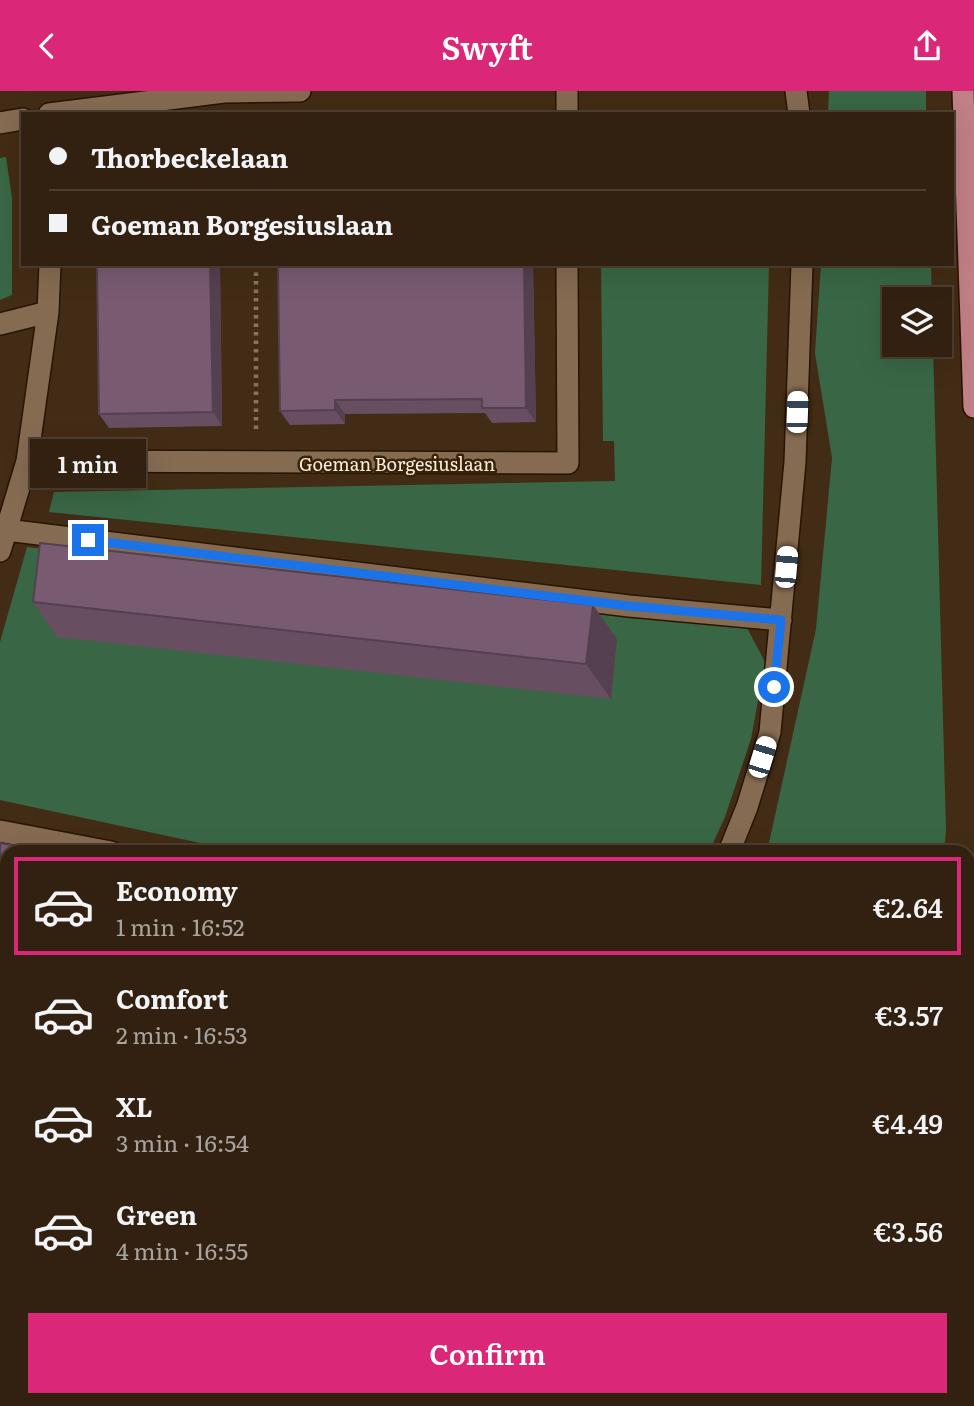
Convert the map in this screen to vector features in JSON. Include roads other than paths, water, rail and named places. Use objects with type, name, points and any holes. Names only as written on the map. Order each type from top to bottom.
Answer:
[{"type":"main road","points":[[963,91],[974,407]]},
{"type":"street","points":[[63,112],[224,92],[300,91]]},
{"type":"street","points":[[567,91],[567,112]]},
{"type":"street","points":[[796,91],[799,112]]},
{"type":"street","points":[[0,123],[21,119]]},
{"type":"street","points":[[50,266],[48,312],[27,461],[3,540],[781,620]]},
{"type":"street","name":"Goeman Borgesiuslaan","points":[[27,461],[568,463],[567,266]]},
{"type":"street","points":[[732,845],[747,807],[770,732],[795,461],[802,266]]},
{"type":"street","points":[[0,324],[48,312]]},
{"type":"street","points":[[0,831],[74,845]]}]
